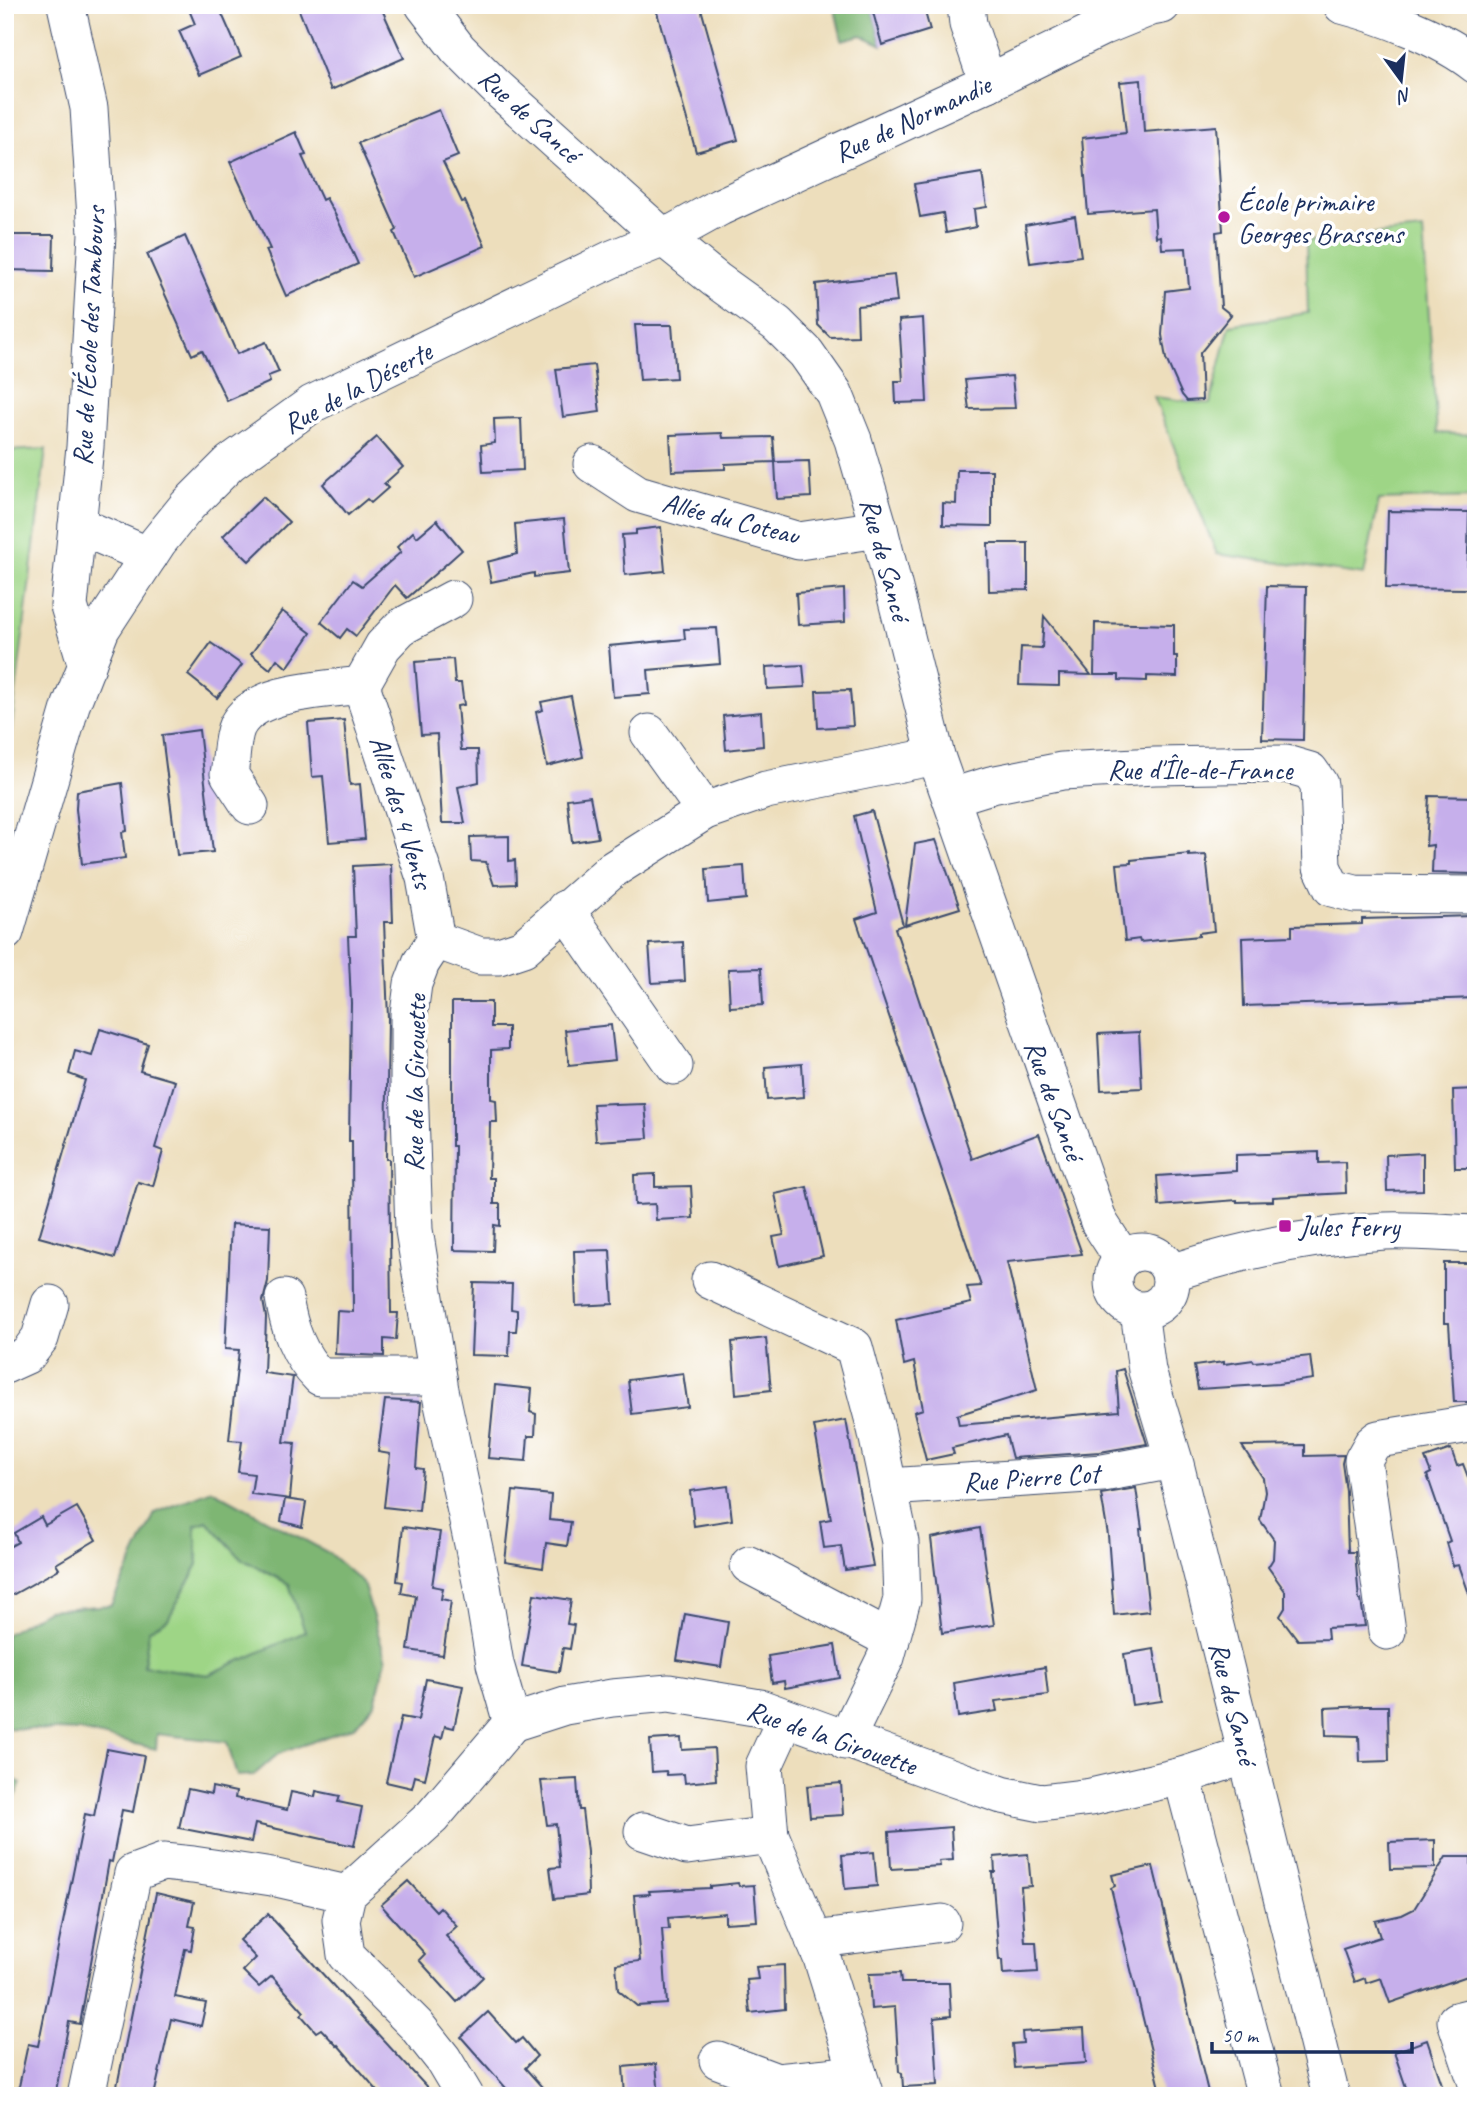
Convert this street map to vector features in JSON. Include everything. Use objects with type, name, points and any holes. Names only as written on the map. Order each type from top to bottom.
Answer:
[{"type":"street","name":"Rue de l'École des Tambours","points":[[66,5],[89,108],[97,234],[87,419],[69,606],[87,666]]},
{"type":"street","name":"Rue de Sancé","points":[[424,5],[458,49],[495,86],[664,238],[777,324],[806,353],[834,393],[853,440],[879,529],[936,756],[1098,1222],[1123,1259]]},
{"type":"street","points":[[966,5],[968,24],[988,83]]},
{"type":"street","name":"Rue de Normandie","points":[[664,238],[720,207],[1102,27],[1162,5]]},
{"type":"street","points":[[1342,5],[1394,22],[1463,55],[1476,65]]},
{"type":"street","name":"Rue de la Déserte","points":[[5,932],[71,705],[101,629],[149,556],[188,505],[230,463],[312,404],[612,259],[664,238]]},
{"type":"street","name":"Allée du Coteau","points":[[592,464],[638,494],[799,541],[879,529]]},
{"type":"street","points":[[77,525],[149,556]]},
{"type":"street","points":[[250,806],[229,774],[236,728],[248,711],[288,694],[361,685],[383,646],[401,627],[453,599]]},
{"type":"street","name":"Allée des 4 Vents","points":[[361,685],[425,878],[436,940]]},
{"type":"street","points":[[649,733],[705,811]]},
{"type":"street","points":[[436,940],[480,956],[499,956],[523,948],[612,870],[705,811],[766,790],[936,756]]},
{"type":"street","name":"Rue d'Île-de-France","points":[[952,797],[991,785],[1062,771],[1286,764],[1310,771],[1319,784],[1322,867],[1332,888],[1355,894],[1476,895]]},
{"type":"street","points":[[565,909],[674,1066]]},
{"type":"street","name":"Rue de la Girouette","points":[[436,940],[421,963],[413,984],[409,1014],[414,1230],[438,1377],[482,1586],[495,1664],[512,1723],[565,1706],[612,1698],[669,1693],[760,1708],[845,1741],[1002,1794],[1041,1803],[1091,1797],[1182,1776],[1247,1755]]},
{"type":"street","points":[[1170,1273],[1203,1263],[1333,1237],[1386,1231],[1476,1234]]},
{"type":"street","points":[[1138,1252],[1161,1259],[1170,1273],[1171,1282],[1165,1299],[1151,1309],[1139,1311],[1124,1305],[1113,1289],[1114,1270],[1123,1259],[1138,1252]]},
{"type":"street","points":[[710,1280],[854,1347],[876,1429],[900,1542],[901,1599],[886,1657],[845,1741]]},
{"type":"street","points":[[284,1298],[288,1325],[307,1364],[320,1377],[438,1377]]},
{"type":"street","points":[[5,1366],[27,1355],[34,1347],[40,1338],[50,1304]]},
{"type":"street","name":"Rue de Sancé","points":[[1139,1311],[1147,1371],[1173,1460],[1331,2096]]},
{"type":"street","points":[[1387,1631],[1363,1460],[1371,1444],[1378,1440],[1476,1423]]},
{"type":"street","name":"Rue Pierre Cot","points":[[888,1487],[1103,1473],[1173,1460]]},
{"type":"street","points":[[749,1565],[891,1640]]},
{"type":"street","points":[[718,2060],[777,2082],[862,2085],[814,1940],[770,1835],[764,1766],[786,1718]]},
{"type":"street","points":[[465,2096],[443,2059],[416,2025],[346,1955],[341,1920],[347,1894],[432,1817],[512,1723]]},
{"type":"street","points":[[1182,1776],[1266,2096]]},
{"type":"street","points":[[643,1831],[687,1846],[770,1835]]},
{"type":"street","points":[[86,2096],[134,1873],[163,1862],[272,1877],[347,1894]]},
{"type":"street","points":[[814,1940],[942,1923]]},
{"type":"street","points":[[1476,2017],[1456,2021],[1476,2080]]},
{"type":"green space","points":[[834,5],[871,5],[882,45],[861,35],[842,40]]},
{"type":"green space","points":[[1423,230],[1437,433],[1476,435],[1476,497],[1379,500],[1364,575],[1217,554],[1154,397],[1210,404],[1230,325],[1308,313],[1306,241]]},
{"type":"green space","points":[[46,449],[9,748],[5,748],[5,451]]},
{"type":"green space","points":[[212,1490],[329,1553],[363,1583],[386,1660],[375,1703],[354,1727],[278,1754],[254,1775],[237,1776],[227,1742],[157,1734],[156,1749],[80,1731],[5,1728],[5,1635],[47,1610],[111,1605],[155,1513]],"holes":[[[207,1521],[242,1559],[289,1584],[305,1632],[208,1675],[144,1666],[149,1630],[168,1619],[198,1564],[195,1525]]]},
{"type":"green space","points":[[207,1521],[242,1559],[289,1584],[306,1632],[208,1675],[143,1666],[149,1629],[168,1619],[198,1564],[195,1525]]},
{"type":"green space","points":[[5,1774],[21,1783],[12,1806],[5,1810]]},
{"type":"building","points":[[187,5],[218,5],[241,57],[199,75],[179,31],[195,24]]},
{"type":"building","points":[[297,5],[380,5],[404,58],[331,90]]},
{"type":"building","points":[[655,5],[700,5],[738,140],[696,152]]},
{"type":"building","points":[[871,5],[923,5],[930,30],[882,45]]},
{"type":"building","points":[[1141,80],[1144,132],[1216,126],[1223,231],[1216,232],[1221,307],[1231,315],[1200,353],[1202,400],[1187,401],[1182,395],[1166,359],[1162,335],[1165,291],[1189,288],[1186,248],[1162,249],[1161,236],[1156,237],[1154,209],[1088,214],[1082,138],[1126,133],[1120,82]]},
{"type":"building","points":[[439,110],[458,156],[443,162],[462,202],[465,201],[485,246],[414,277],[394,232],[397,230],[358,143]]},
{"type":"building","points":[[296,132],[306,155],[302,156],[322,200],[326,198],[358,264],[286,296],[266,250],[270,249],[230,162]]},
{"type":"building","points":[[982,173],[987,207],[974,209],[976,227],[946,233],[943,213],[920,217],[914,184]]},
{"type":"building","points":[[1075,216],[1081,256],[1030,263],[1025,225]]},
{"type":"building","points":[[5,235],[54,235],[53,271],[5,270]]},
{"type":"building","points":[[185,236],[237,354],[266,342],[279,372],[268,376],[270,382],[227,401],[202,350],[192,355],[147,254]]},
{"type":"building","points":[[894,275],[897,302],[857,306],[858,336],[830,337],[818,325],[816,284]]},
{"type":"building","points":[[923,318],[927,402],[896,403],[895,381],[903,381],[899,320]]},
{"type":"building","points":[[635,325],[672,325],[676,378],[640,380]]},
{"type":"building","points":[[594,365],[600,412],[563,417],[556,369]]},
{"type":"building","points":[[1012,376],[1015,408],[969,409],[965,380]]},
{"type":"building","points":[[521,418],[523,470],[483,472],[481,445],[495,443],[494,419]]},
{"type":"building","points":[[722,433],[723,438],[773,437],[775,462],[725,464],[725,469],[672,471],[670,435]]},
{"type":"building","points":[[377,437],[403,467],[384,484],[388,488],[371,503],[367,499],[348,515],[323,484]]},
{"type":"building","points":[[809,461],[811,497],[777,499],[775,462]]},
{"type":"building","points":[[957,470],[992,470],[992,526],[943,525],[943,503],[956,504]]},
{"type":"building","points":[[263,497],[289,522],[249,561],[223,536]]},
{"type":"building","points":[[1388,511],[1469,512],[1467,589],[1386,588]]},
{"type":"building","points":[[564,519],[569,573],[534,577],[534,573],[491,582],[487,562],[517,554],[515,524]]},
{"type":"building","points":[[437,520],[462,550],[444,566],[407,598],[395,585],[356,636],[347,629],[340,638],[321,622],[353,580],[362,586],[401,552],[397,547],[413,532],[417,537]]},
{"type":"building","points":[[661,527],[665,571],[625,575],[622,535]]},
{"type":"building","points":[[988,543],[1028,543],[1028,590],[989,591]]},
{"type":"building","points":[[1267,586],[1306,587],[1303,740],[1262,739]]},
{"type":"building","points":[[844,589],[845,622],[798,625],[796,593]]},
{"type":"building","points":[[282,611],[311,633],[287,668],[277,659],[270,669],[251,654]]},
{"type":"building","points":[[1044,616],[1091,675],[1059,674],[1059,686],[1019,685],[1021,647],[1042,648]]},
{"type":"building","points":[[1095,623],[1174,625],[1177,677],[1147,676],[1147,681],[1119,680],[1119,675],[1094,675]]},
{"type":"building","points":[[717,628],[720,664],[648,670],[650,694],[613,697],[609,646],[685,639],[684,629]]},
{"type":"building","points":[[211,643],[242,665],[217,698],[188,675]]},
{"type":"building","points":[[453,659],[455,683],[461,683],[464,705],[457,706],[461,750],[478,750],[479,782],[458,787],[465,823],[442,823],[437,734],[421,735],[415,662]]},
{"type":"building","points":[[803,665],[805,687],[767,689],[766,667]]},
{"type":"building","points":[[850,690],[853,726],[818,728],[816,691]]},
{"type":"building","points":[[571,696],[583,757],[547,766],[536,712],[543,710],[541,702]]},
{"type":"building","points":[[761,712],[763,746],[726,750],[723,716]]},
{"type":"building","points":[[344,720],[350,785],[360,784],[365,839],[329,842],[323,776],[312,777],[308,723]]},
{"type":"building","points":[[199,730],[213,852],[177,855],[162,735]]},
{"type":"building","points":[[122,783],[127,831],[122,832],[125,858],[82,864],[76,809],[77,791]]},
{"type":"building","points":[[590,796],[598,838],[572,842],[567,799]]},
{"type":"building","points":[[1429,796],[1476,797],[1476,874],[1432,873],[1433,845],[1426,846]]},
{"type":"building","points":[[872,811],[903,925],[895,928],[972,1159],[1039,1134],[1082,1254],[1007,1262],[1037,1390],[957,1415],[959,1425],[1119,1411],[1116,1371],[1123,1369],[1147,1444],[1100,1452],[1012,1458],[1006,1435],[952,1448],[954,1454],[926,1460],[914,1412],[923,1409],[914,1362],[904,1365],[896,1320],[971,1303],[967,1287],[981,1286],[856,919],[877,912],[854,816]]},
{"type":"building","points":[[509,836],[509,861],[515,860],[516,884],[494,885],[486,862],[471,861],[470,837]]},
{"type":"building","points":[[936,840],[960,908],[905,925],[915,844]]},
{"type":"building","points":[[1189,854],[1206,855],[1214,931],[1199,933],[1199,936],[1125,941],[1117,864]]},
{"type":"building","points":[[391,864],[393,922],[384,922],[388,1018],[386,1159],[389,1159],[391,1313],[398,1313],[396,1340],[384,1339],[384,1356],[335,1354],[337,1311],[353,1312],[352,1141],[349,1141],[351,1003],[348,936],[356,936],[353,866]]},
{"type":"building","points":[[744,866],[746,899],[708,903],[706,869]]},
{"type":"building","points":[[1474,916],[1476,998],[1244,1006],[1242,938],[1292,936],[1292,926],[1362,924],[1362,919]]},
{"type":"building","points":[[683,942],[685,981],[652,983],[649,944]]},
{"type":"building","points":[[761,968],[763,1005],[730,1007],[728,969]]},
{"type":"building","points":[[452,1002],[491,1002],[491,1027],[508,1027],[508,1049],[491,1050],[491,1099],[496,1100],[497,1122],[490,1122],[489,1178],[494,1178],[494,1204],[500,1204],[500,1226],[494,1225],[493,1251],[454,1250]]},
{"type":"building","points":[[611,1025],[615,1060],[569,1065],[565,1030]]},
{"type":"building","points":[[100,1029],[148,1044],[140,1071],[175,1081],[155,1148],[163,1151],[153,1186],[138,1182],[115,1258],[39,1237],[85,1080],[69,1074],[75,1051],[92,1056]]},
{"type":"building","points":[[1139,1032],[1142,1088],[1101,1090],[1098,1034]]},
{"type":"building","points":[[802,1064],[804,1097],[767,1100],[765,1067]]},
{"type":"building","points":[[1476,1089],[1476,1168],[1455,1168],[1453,1090]]},
{"type":"building","points":[[593,1104],[645,1104],[648,1138],[596,1141]]},
{"type":"building","points":[[1319,1152],[1319,1163],[1345,1162],[1346,1193],[1273,1197],[1273,1201],[1237,1200],[1159,1206],[1157,1176],[1236,1171],[1236,1155]]},
{"type":"building","points":[[1423,1153],[1423,1190],[1387,1191],[1386,1155]]},
{"type":"building","points":[[655,1174],[655,1187],[691,1186],[693,1218],[656,1220],[655,1204],[635,1205],[634,1175]]},
{"type":"building","points":[[807,1187],[823,1256],[779,1266],[773,1237],[784,1235],[775,1194]]},
{"type":"building","points":[[231,1224],[270,1226],[268,1281],[263,1301],[266,1317],[264,1373],[293,1377],[284,1442],[295,1443],[290,1499],[251,1494],[254,1474],[238,1472],[242,1441],[229,1440],[239,1350],[225,1349]]},
{"type":"building","points":[[610,1250],[613,1304],[576,1306],[574,1251]]},
{"type":"building","points":[[1444,1263],[1469,1263],[1469,1286],[1472,1287],[1475,1316],[1476,1402],[1454,1402],[1449,1323],[1444,1323]]},
{"type":"building","points":[[474,1283],[512,1284],[511,1309],[517,1310],[517,1320],[516,1331],[510,1331],[509,1356],[471,1355]]},
{"type":"building","points":[[766,1338],[771,1390],[736,1394],[732,1342]]},
{"type":"building","points":[[1310,1356],[1313,1379],[1198,1389],[1194,1366]]},
{"type":"building","points":[[683,1373],[688,1407],[632,1414],[628,1380]]},
{"type":"building","points":[[495,1385],[532,1389],[530,1412],[536,1414],[535,1436],[528,1436],[526,1461],[488,1458]]},
{"type":"building","points":[[385,1400],[421,1402],[416,1468],[423,1469],[419,1511],[384,1507],[390,1454],[378,1452]]},
{"type":"building","points":[[846,1420],[873,1566],[845,1570],[841,1546],[824,1548],[820,1521],[831,1519],[814,1426]]},
{"type":"building","points":[[1305,1445],[1305,1456],[1344,1455],[1342,1463],[1346,1491],[1348,1552],[1355,1552],[1359,1600],[1365,1626],[1327,1628],[1328,1639],[1298,1640],[1280,1616],[1285,1608],[1285,1591],[1268,1567],[1273,1559],[1274,1540],[1260,1520],[1265,1492],[1263,1478],[1242,1446]]},
{"type":"building","points":[[1451,1449],[1457,1466],[1463,1464],[1476,1498],[1476,1604],[1473,1605],[1459,1565],[1453,1566],[1446,1543],[1450,1541],[1427,1475],[1431,1473],[1425,1458]]},
{"type":"building","points":[[728,1486],[732,1520],[694,1526],[690,1491]]},
{"type":"building","points":[[1136,1488],[1149,1611],[1114,1615],[1108,1535],[1101,1494]]},
{"type":"building","points":[[513,1491],[551,1495],[549,1520],[571,1522],[567,1546],[546,1543],[543,1568],[505,1562]]},
{"type":"building","points":[[285,1499],[306,1502],[302,1527],[281,1521]]},
{"type":"building","points":[[77,1507],[96,1540],[56,1564],[59,1569],[5,1599],[5,1549],[18,1542],[14,1533],[41,1517],[45,1525]]},
{"type":"building","points":[[403,1527],[440,1532],[432,1586],[443,1588],[441,1599],[451,1601],[443,1655],[408,1650],[416,1596],[401,1593],[403,1582],[397,1581]]},
{"type":"building","points":[[980,1528],[994,1625],[942,1633],[931,1538]]},
{"type":"building","points":[[534,1594],[571,1600],[567,1624],[574,1625],[570,1649],[563,1648],[559,1672],[522,1666]]},
{"type":"building","points":[[685,1614],[728,1622],[721,1667],[677,1660]]},
{"type":"building","points":[[835,1645],[840,1678],[785,1688],[784,1681],[772,1683],[768,1656]]},
{"type":"building","points":[[1154,1649],[1162,1701],[1132,1705],[1124,1654]]},
{"type":"building","points":[[1045,1667],[1048,1695],[995,1701],[997,1711],[958,1717],[954,1683]]},
{"type":"building","points":[[426,1679],[463,1686],[454,1728],[445,1726],[442,1738],[435,1736],[425,1779],[415,1776],[412,1788],[386,1782],[401,1717],[418,1720]]},
{"type":"building","points":[[1388,1706],[1389,1761],[1360,1762],[1359,1736],[1326,1735],[1325,1708]]},
{"type":"building","points":[[681,1738],[682,1750],[714,1748],[716,1780],[685,1783],[684,1774],[652,1772],[650,1740]]},
{"type":"building","points":[[107,1749],[144,1756],[133,1812],[122,1810],[112,1862],[109,1861],[80,2024],[69,2022],[55,2096],[17,2096],[28,2044],[38,2046],[85,1814],[94,1816]]},
{"type":"building","points":[[577,1779],[579,1810],[582,1810],[587,1852],[588,1895],[554,1899],[550,1868],[560,1867],[556,1824],[547,1825],[541,1781]]},
{"type":"building","points":[[841,1783],[843,1815],[810,1817],[807,1786]]},
{"type":"building","points":[[212,1787],[236,1792],[235,1798],[287,1810],[291,1792],[315,1797],[316,1791],[340,1796],[338,1802],[362,1807],[354,1846],[255,1824],[251,1842],[179,1828],[188,1789],[211,1794]]},
{"type":"building","points":[[951,1827],[953,1860],[939,1861],[940,1866],[891,1869],[889,1832]]},
{"type":"building","points":[[1435,1840],[1435,1868],[1390,1869],[1389,1842]]},
{"type":"building","points":[[874,1852],[877,1886],[845,1889],[842,1855]]},
{"type":"building","points":[[1028,1854],[1031,1886],[1021,1887],[1025,1942],[1036,1942],[1038,1972],[1003,1974],[1002,1960],[999,1960],[992,1872],[995,1872],[994,1857]]},
{"type":"building","points":[[1446,1857],[1471,1857],[1471,1903],[1476,1902],[1476,1973],[1390,2003],[1381,1978],[1366,1983],[1365,1978],[1355,1982],[1343,1949],[1380,1937],[1375,1921],[1402,1915],[1414,1909]]},
{"type":"building","points":[[1153,1866],[1209,2096],[1162,2096],[1111,1888],[1115,1886],[1112,1875]]},
{"type":"building","points":[[408,1881],[436,1911],[440,1907],[457,1926],[446,1936],[483,1977],[457,2002],[419,1960],[425,1954],[381,1905]]},
{"type":"building","points":[[738,1883],[739,1886],[754,1885],[757,1921],[725,1923],[725,1913],[668,1918],[669,1929],[662,1929],[667,2004],[637,2006],[618,1990],[616,1964],[640,1961],[634,1895],[650,1894],[649,1891],[710,1888]]},
{"type":"building","points":[[156,1893],[194,1902],[189,1926],[195,1927],[191,1950],[185,1949],[175,1997],[206,2003],[201,2026],[171,2019],[154,2096],[115,2096]]},
{"type":"building","points":[[268,1914],[435,2096],[382,2096],[338,2045],[321,2029],[316,2032],[301,2015],[304,2012],[272,1976],[259,1987],[243,1971],[256,1958],[239,1940]]},
{"type":"building","points":[[784,1965],[785,2009],[750,2013],[747,1980],[758,1979],[756,1967]]},
{"type":"building","points":[[900,1973],[901,1983],[949,1983],[951,2016],[934,2018],[938,2085],[903,2087],[902,2073],[899,2072],[895,2007],[871,2009],[869,1974]]},
{"type":"building","points":[[488,2012],[516,2043],[522,2038],[537,2056],[525,2068],[550,2096],[513,2096],[461,2037]]},
{"type":"building","points":[[1084,2028],[1086,2063],[1014,2068],[1012,2044],[1023,2043],[1022,2032]]},
{"type":"building","points":[[1427,2040],[1446,2096],[1409,2096],[1394,2052]]},
{"type":"building","points":[[656,2064],[659,2096],[625,2096],[623,2067]]},
{"type":"place","name":"École primaire Georges Brassens","points":[[1224,217]]},
{"type":"place","name":"Jules Ferry","points":[[1285,1226]]}]
